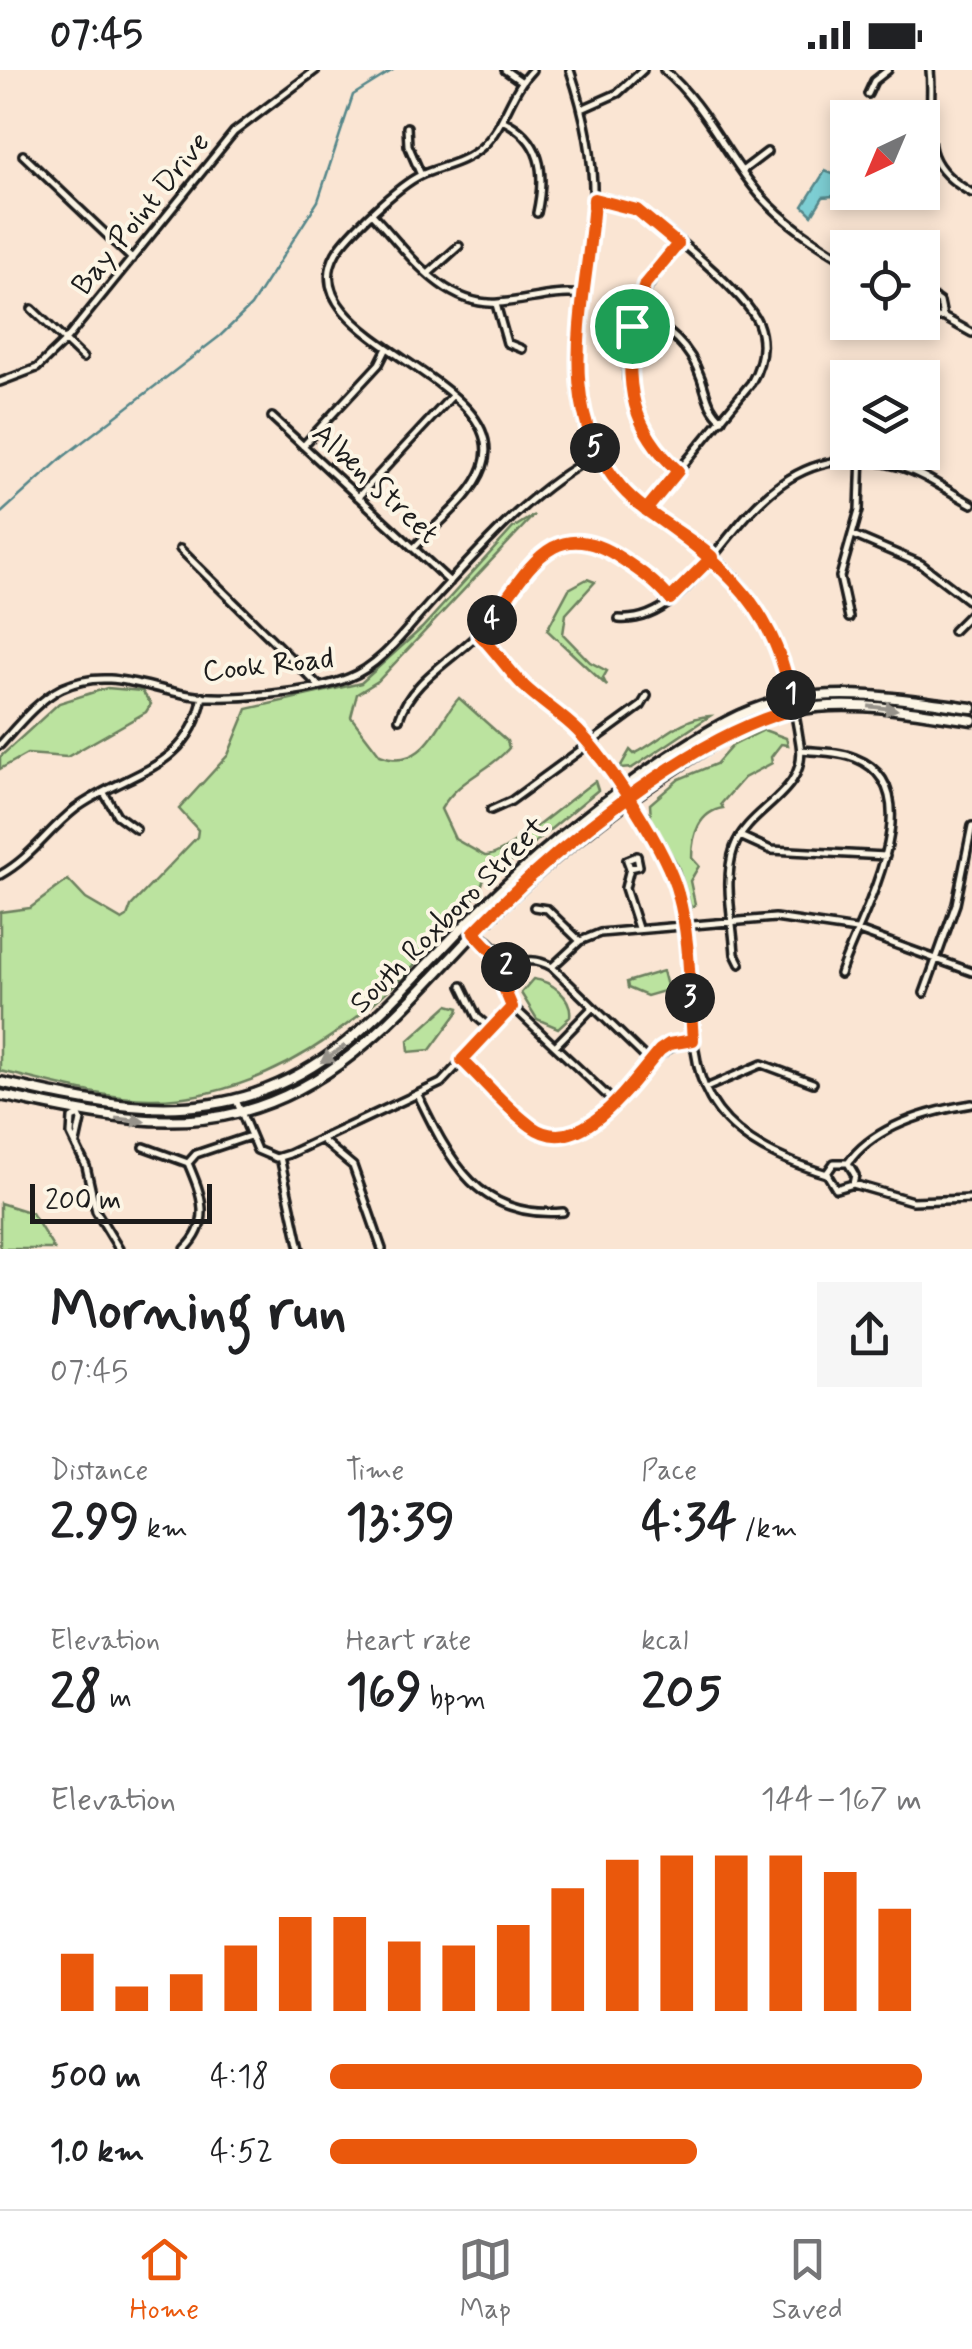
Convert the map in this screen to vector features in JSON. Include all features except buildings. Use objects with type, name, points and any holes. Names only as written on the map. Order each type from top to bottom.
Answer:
[{"type":"street","name":"Bay Point Drive","points":[[0,382],[37,368],[65,341],[244,122],[316,70]]},
{"type":"street","points":[[504,70],[522,82]]},
{"type":"street","points":[[414,548],[473,484],[485,460],[486,442],[480,426],[412,362],[387,348],[346,314],[332,290],[336,253],[421,175],[473,154],[502,120],[532,70]]},
{"type":"street","points":[[570,70],[582,109],[594,199],[578,393],[598,455],[622,488],[712,557],[760,611],[781,657],[792,699],[801,750],[789,787],[740,836],[730,869],[735,954],[740,964]]},
{"type":"street","points":[[582,109],[618,93],[643,70]]},
{"type":"street","points":[[664,70],[695,101],[742,170],[782,217],[830,250]]},
{"type":"street","points":[[868,94],[874,81],[888,70]]},
{"type":"street","points":[[930,70],[930,150],[941,170],[972,193]]},
{"type":"street","points":[[502,120],[524,133],[540,159],[543,177],[537,212]]},
{"type":"street","points":[[407,127],[408,146],[421,175]]},
{"type":"street","points":[[742,170],[767,152]]},
{"type":"street","points":[[23,154],[132,259]]},
{"type":"street","points":[[594,199],[637,210],[744,302],[762,336],[756,375],[646,510]]},
{"type":"street","points":[[373,215],[428,273],[458,296],[496,304],[544,293],[584,295]]},
{"type":"street","points":[[678,244],[645,284],[634,314],[628,368],[634,410],[652,444],[678,471]]},
{"type":"street","points":[[428,273],[459,246]]},
{"type":"street","points":[[940,302],[942,317],[972,333]]},
{"type":"street","points":[[496,304],[507,343],[522,350]]},
{"type":"street","points":[[32,309],[82,358]]},
{"type":"street","points":[[634,314],[664,328],[682,343],[700,374],[710,408],[722,420]]},
{"type":"street","points":[[304,446],[379,364],[387,348]]},
{"type":"street","points":[[358,497],[451,398]]},
{"type":"street","name":"Alben Street","points":[[272,417],[450,582]]},
{"type":"street","name":"Cook Road","points":[[0,745],[48,698],[91,680],[130,679],[203,696],[347,679],[374,662],[517,512],[568,472],[598,455]]},
{"type":"street","points":[[619,619],[645,614],[670,599],[777,486],[818,466],[830,465]]},
{"type":"street","points":[[849,618],[840,577],[853,535],[860,470]]},
{"type":"street","points":[[909,470],[972,504]]},
{"type":"street","points":[[853,535],[921,564],[972,602]]},
{"type":"street","points":[[399,719],[408,701],[438,668],[479,634],[550,547],[574,539],[607,548],[652,580],[670,599]]},
{"type":"street","points":[[180,549],[318,685]]},
{"type":"street","points":[[953,631],[972,612]]},
{"type":"street","points":[[479,634],[524,686],[588,742],[666,861],[684,924],[693,1040],[706,1088],[724,1118],[758,1148],[782,1161],[826,1174],[836,1190],[853,1184],[912,1201],[972,1199]]},
{"type":"street","name":"South Roxboro Street","points":[[0,1082],[131,1107],[190,1107],[236,1099],[295,1077],[337,1052],[375,1020],[465,924],[550,842],[620,790],[718,726],[792,699],[863,694],[972,708]]},
{"type":"street","points":[[0,875],[23,862],[76,809],[176,753],[196,725],[203,696]]},
{"type":"street","points":[[491,810],[511,801],[641,706],[648,696]]},
{"type":"street","name":"South Roxboro Street","points":[[0,1095],[78,1114],[146,1122],[240,1112],[298,1091],[353,1056],[549,859],[627,800],[740,729],[793,710],[862,706],[972,720]]},
{"type":"street","points":[[801,750],[853,757],[876,772],[892,809],[886,856],[840,974]]},
{"type":"street","points":[[104,793],[117,815],[136,829]]},
{"type":"street","points":[[924,993],[956,904],[972,826]]},
{"type":"street","points":[[740,836],[771,850],[886,856]]},
{"type":"street","points":[[630,868],[626,888],[638,928]]},
{"type":"street","points":[[534,907],[547,909],[580,940]]},
{"type":"street","points":[[552,967],[580,940],[600,933],[732,918],[775,918],[856,930],[972,972]]},
{"type":"street","points":[[465,924],[481,934],[512,968]]},
{"type":"street","points":[[612,1101],[512,1007],[504,988],[512,968],[531,960],[552,967],[650,1062]]},
{"type":"street","points":[[462,986],[476,1016],[492,1030]]},
{"type":"street","points":[[236,1099],[250,1136],[264,1156],[280,1157],[323,1141],[441,1083],[512,1007]]},
{"type":"street","points":[[554,1046],[592,1007]]},
{"type":"street","points":[[462,1060],[531,1126],[547,1134],[566,1135],[583,1129],[669,1044],[693,1040]]},
{"type":"street","points":[[706,1088],[762,1064],[814,1083]]},
{"type":"street","points":[[418,1094],[452,1164],[482,1192],[528,1212],[564,1212]]},
{"type":"street","points":[[826,1174],[834,1163],[848,1163],[878,1135],[928,1114],[972,1104]]},
{"type":"street","points":[[78,1114],[81,1120],[76,1144],[90,1179],[96,1211],[119,1249]]},
{"type":"street","points":[[188,1163],[196,1154],[250,1136]]},
{"type":"street","points":[[323,1141],[353,1166],[382,1249]]},
{"type":"street","points":[[144,1147],[188,1163],[204,1204],[200,1232],[186,1249]]},
{"type":"street","points":[[280,1157],[300,1249]]},
{"type":"street","points":[[848,1163],[855,1174],[853,1184]]},
{"type":"green space","points":[[534,515],[378,681],[357,694],[351,717],[380,755],[408,757],[428,741],[459,698],[507,741],[509,748],[456,790],[441,809],[455,839],[485,856],[522,837],[595,781],[598,790],[505,867],[501,869],[491,863],[475,897],[409,970],[333,1035],[291,1061],[246,1082],[199,1095],[150,1099],[93,1093],[0,1071],[0,912],[30,908],[68,880],[86,899],[122,920],[127,917],[131,906],[197,837],[198,830],[179,809],[228,755],[247,709],[361,683],[422,628],[513,528]]},
{"type":"green space","points":[[587,579],[595,582],[566,614],[563,634],[590,662],[607,671],[603,678],[607,686],[547,630],[569,589]]},
{"type":"green space","points":[[107,688],[142,691],[151,704],[146,712],[67,757],[27,754],[0,769],[0,757],[59,703]]},
{"type":"green space","points":[[710,716],[632,768],[619,769],[630,750],[634,754],[679,725]]},
{"type":"green space","points":[[764,730],[786,738],[788,745],[781,744],[771,757],[772,763],[744,778],[721,804],[723,808],[708,814],[699,826],[693,841],[692,858],[699,866],[690,881],[695,904],[691,908],[678,866],[651,819],[650,804],[679,779],[716,764],[732,746]]},
{"type":"green space","points":[[663,971],[668,990],[647,996],[628,988],[627,982]]},
{"type":"green space","points":[[533,979],[553,987],[568,1003],[570,1017],[558,1028],[537,1019],[521,993]]},
{"type":"green space","points":[[448,1005],[459,1008],[458,1012],[430,1050],[409,1052],[408,1041]]},
{"type":"green space","points":[[0,1203],[32,1213],[54,1249],[0,1249]]},
{"type":"water","points":[[825,171],[830,173],[830,196],[823,197],[812,215],[803,206]]},
{"type":"waterway","points":[[0,514],[63,457],[220,336],[251,306],[318,201],[353,95],[393,70]]},
{"type":"route","points":[[632,326],[628,382],[634,410],[644,434],[678,471],[646,510],[704,550],[718,562],[752,600],[781,657],[793,710],[740,729],[627,800],[549,859],[474,932],[476,939],[510,971],[504,988],[512,1007],[462,1060],[531,1126],[560,1136],[589,1126],[660,1050],[678,1041],[693,1040],[683,917],[666,861],[656,844],[627,800],[615,784],[588,742],[524,686],[479,634],[538,558],[564,541],[595,542],[652,580],[670,599],[712,557],[646,510],[622,488],[598,455],[584,424],[576,377],[594,199],[637,210],[678,244],[645,284],[632,326]]}]
